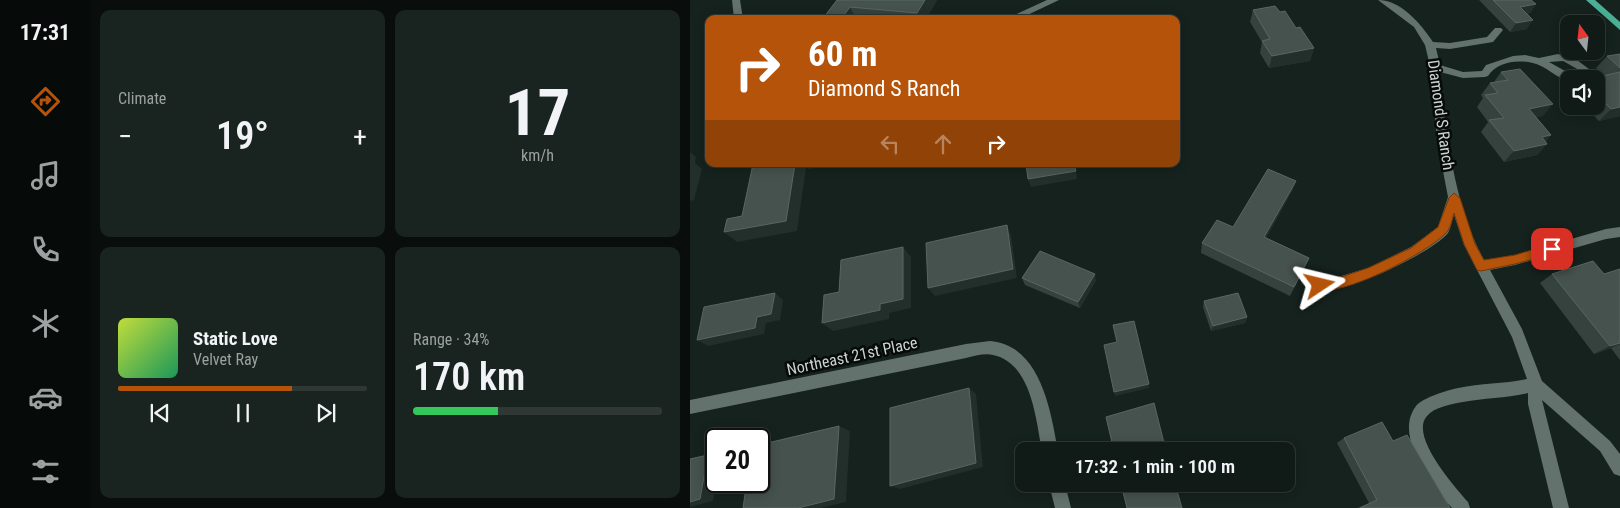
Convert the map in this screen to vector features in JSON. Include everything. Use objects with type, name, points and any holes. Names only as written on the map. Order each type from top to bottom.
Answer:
[{"type":"main road","points":[[1590,0],[1620,27]]},
{"type":"street","points":[[736,0],[737,15]]},
{"type":"street","points":[[1019,15],[1055,0]]},
{"type":"street","name":"Diamond S Ranch","points":[[1382,0],[1417,25],[1430,45],[1435,67],[1442,140],[1454,198],[1470,244],[1518,334],[1536,385],[1535,404],[1561,508]]},
{"type":"street","points":[[1430,45],[1450,46],[1490,40],[1498,30]]},
{"type":"street","points":[[1435,67],[1462,75],[1485,74],[1489,67],[1507,60],[1525,58],[1540,61]]},
{"type":"street","points":[[1320,285],[1338,283],[1371,272],[1415,251],[1443,230],[1454,198]]},
{"type":"street","points":[[1481,266],[1515,260],[1606,234],[1620,232]]},
{"type":"street","name":"Northeast 21st Place","points":[[690,407],[966,350],[996,348],[1019,362],[1036,384],[1048,442]]},
{"type":"street","points":[[1462,508],[1443,487],[1419,444],[1416,433],[1419,415],[1423,409],[1459,395],[1536,385]]},
{"type":"street","name":"Diamond S Ranch","points":[[1536,385],[1605,446],[1620,468]]},
{"type":"street","points":[[1060,492],[1063,508]]},
{"type":"building","points":[[837,0],[925,0],[917,13],[850,7],[844,15],[826,15]]},
{"type":"building","points":[[1493,0],[1531,0],[1536,4],[1520,7],[1533,20],[1516,23]]},
{"type":"building","points":[[1275,6],[1280,12],[1285,11],[1296,28],[1300,27],[1314,48],[1272,56],[1262,41],[1270,39],[1253,10]]},
{"type":"building","points":[[1620,54],[1620,68],[1607,56]]},
{"type":"building","points":[[1520,69],[1553,104],[1529,109],[1551,135],[1542,137],[1547,144],[1514,151],[1489,120],[1504,118],[1485,95],[1498,93],[1490,83],[1508,80],[1501,72]]},
{"type":"building","points":[[1620,72],[1620,107],[1611,109],[1605,103],[1605,75]]},
{"type":"building","points":[[752,167],[795,167],[786,221],[724,232],[727,219],[742,216]]},
{"type":"building","points":[[1026,167],[1075,167],[1076,171],[1028,179]]},
{"type":"building","points":[[1268,169],[1296,181],[1264,237],[1309,258],[1294,287],[1202,243],[1217,220],[1233,227]]},
{"type":"building","points":[[1007,225],[1013,269],[928,288],[926,243]]},
{"type":"building","points":[[903,247],[903,299],[880,304],[880,310],[822,323],[824,295],[839,292],[841,260]]},
{"type":"building","points":[[1040,251],[1095,274],[1078,302],[1022,278]]},
{"type":"building","points":[[1593,261],[1604,274],[1620,269],[1620,343],[1610,346],[1552,274]]},
{"type":"building","points":[[775,293],[771,314],[757,317],[755,328],[697,340],[704,307]]},
{"type":"building","points":[[1238,293],[1247,317],[1213,326],[1204,301]]},
{"type":"building","points":[[1134,321],[1149,384],[1114,392],[1104,345],[1117,342],[1113,325]]},
{"type":"building","points":[[969,388],[976,463],[890,486],[890,408]]},
{"type":"building","points":[[1154,403],[1164,442],[1112,442],[1106,417]]},
{"type":"building","points":[[1382,422],[1393,441],[1407,435],[1450,508],[1360,508],[1377,500],[1344,438]]},
{"type":"building","points":[[839,426],[834,499],[798,508],[743,508],[745,493],[770,493],[770,442]]},
{"type":"building","points":[[705,456],[705,472],[700,499],[690,502],[690,459]]},
{"type":"building","points":[[1123,492],[1177,492],[1182,508],[1127,508]]},
{"type":"route","points":[[1320,285],[1338,283],[1371,272],[1415,251],[1443,230],[1454,198],[1470,244],[1481,266],[1515,260],[1552,249]]}]
